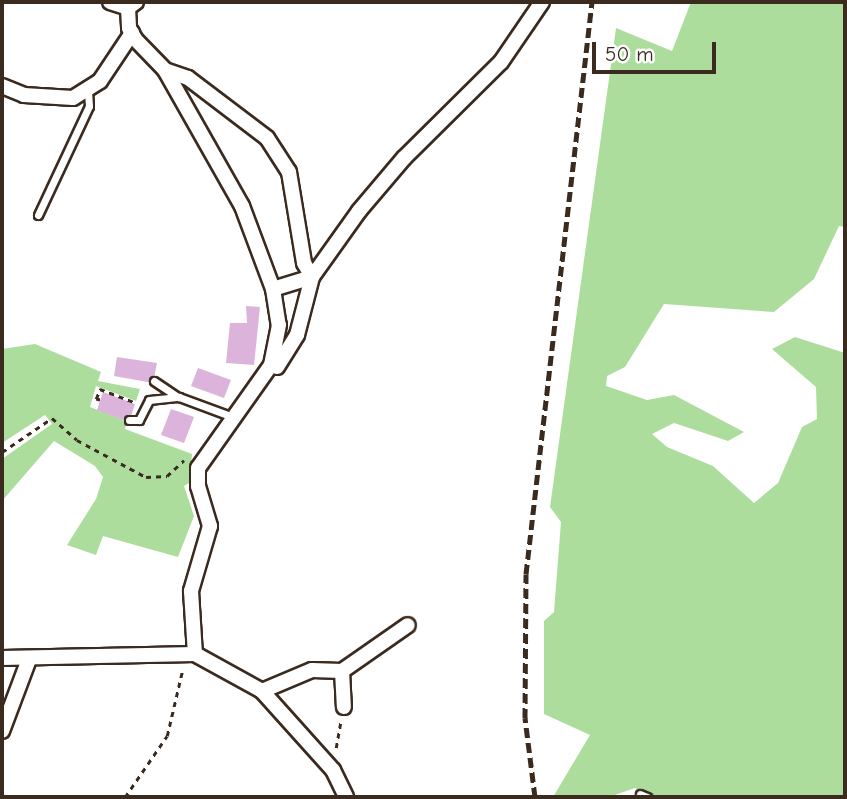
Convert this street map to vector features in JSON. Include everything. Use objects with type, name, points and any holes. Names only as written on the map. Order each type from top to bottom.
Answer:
[{"type":"street","points":[[2,86],[50,99],[88,92],[132,33],[132,5],[110,2]]},
{"type":"street","points":[[243,404],[268,381],[297,335],[312,277],[404,158],[501,62],[542,2]]},
{"type":"street","points":[[132,33],[165,70],[242,206],[273,289],[279,325],[276,353],[243,404],[201,460],[197,477],[210,526],[191,591],[191,654]]},
{"type":"street","points":[[165,70],[188,78],[267,138],[279,153],[289,172],[304,263],[312,277]]},
{"type":"street","points":[[273,289],[312,277]]},
{"type":"street","points":[[262,691],[312,670],[342,671],[408,625]]},
{"type":"street","points":[[2,658],[29,659],[64,654],[191,654],[262,691],[333,771],[346,797]]},
{"type":"street","points":[[2,732],[29,659]]},
{"type":"street","points":[[342,671],[344,707]]},
{"type":"lane","points":[[38,215],[89,106],[88,92]]},
{"type":"lane","points":[[153,381],[179,397],[233,417]]},
{"type":"lane","points":[[130,420],[139,420],[149,400],[179,397]]},
{"type":"path","points":[[100,400],[96,399],[100,389],[137,403]]},
{"type":"path","points":[[2,452],[52,418],[77,440],[146,477],[167,476],[184,460],[201,460]]},
{"type":"path","points":[[125,797],[167,736],[191,654]]},
{"type":"path","points":[[333,771],[344,707]]},
{"type":"green space","points":[[691,2],[845,2],[845,227],[839,226],[814,279],[774,312],[664,304],[625,367],[607,376],[606,386],[647,400],[674,395],[744,432],[728,441],[674,423],[652,434],[667,447],[713,466],[754,503],[778,483],[802,427],[817,419],[816,387],[772,349],[795,337],[845,353],[845,797],[660,797],[635,788],[609,797],[553,797],[590,735],[544,714],[544,621],[554,612],[561,522],[550,507],[616,28],[672,51]]},
{"type":"green space","points":[[35,344],[101,372],[98,381],[140,389],[136,401],[96,386],[90,407],[127,421],[125,429],[192,454],[189,483],[184,486],[194,516],[178,557],[103,536],[96,555],[67,545],[96,499],[103,477],[95,466],[54,441],[2,501],[2,459],[52,424],[45,415],[2,443],[2,349]]},
{"type":"building","points":[[246,306],[260,307],[254,365],[226,363],[230,323],[247,323]]},
{"type":"building","points":[[117,357],[157,363],[153,383],[114,376]]},
{"type":"building","points":[[198,368],[231,380],[224,398],[191,386]]},
{"type":"building","points":[[103,392],[135,404],[129,422],[97,410]]},
{"type":"building","points":[[171,409],[194,417],[184,443],[161,435]]},
{"type":"railway","points":[[535,797],[525,718],[526,574],[592,2]]}]
